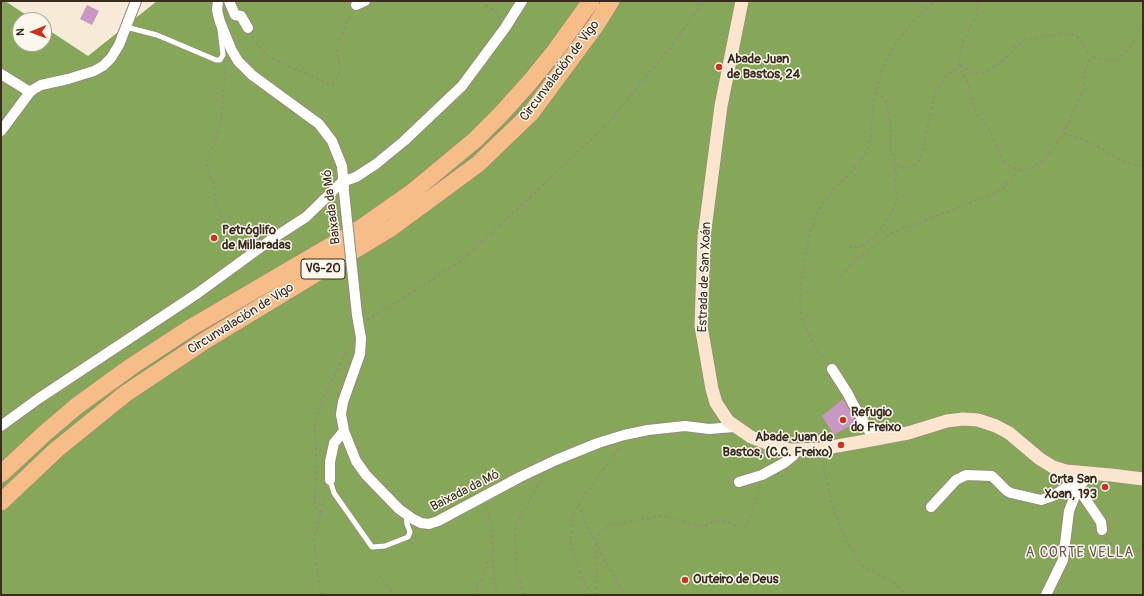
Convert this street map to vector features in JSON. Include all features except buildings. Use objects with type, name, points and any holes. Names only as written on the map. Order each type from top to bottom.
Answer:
[{"type":"highway","name":"Circunvalación de Vigo","points":[[1,474],[78,405],[132,366],[190,328],[361,228],[411,193],[475,140],[500,114],[529,83],[555,51],[591,1]]},
{"type":"highway","name":"Circunvalación de Vigo","points":[[1,502],[56,450],[124,394],[206,340],[391,228],[478,164],[530,114],[596,25],[611,1]]},
{"type":"street","points":[[1,131],[30,92],[42,85],[94,71],[103,66],[111,58],[119,45],[136,1]]},
{"type":"street","name":"Baixada da Mó","points":[[218,1],[217,10],[220,22],[231,49],[238,61],[252,75],[318,124],[332,141],[342,166],[342,182],[361,338],[360,354],[343,402],[341,414],[344,431],[356,460],[366,475],[406,513],[421,523],[429,524],[438,522],[481,498],[545,466],[598,443],[624,436],[648,430],[684,426],[709,429],[734,427]]},
{"type":"street","points":[[229,1],[235,15],[241,16],[248,28]]},
{"type":"street","points":[[1,426],[38,399],[198,293],[249,255],[306,217],[342,182],[356,177],[376,164],[404,141],[462,86],[505,28],[522,1]]},
{"type":"street","name":"Estrada de San Xoán","points":[[742,1],[721,106],[704,237],[701,326],[708,373],[716,403],[728,421],[734,427],[757,440],[777,447],[797,450],[820,449],[908,433],[955,420],[978,420],[996,426],[1009,433],[1040,459],[1053,467],[1066,471],[1143,479]]},
{"type":"street","points":[[1,74],[30,92]]},
{"type":"street","points":[[832,369],[874,439]]},
{"type":"street","points":[[330,480],[330,462],[334,443],[344,431]]},
{"type":"street","points":[[739,482],[765,473],[784,463],[797,450]]},
{"type":"street","points":[[1046,595],[1063,560],[1069,512],[1080,485],[1093,473]]},
{"type":"street","points":[[931,508],[956,480],[966,475],[992,476],[1011,493],[1041,500],[1052,496],[1068,485],[1080,485]]},
{"type":"street","points":[[1080,485],[1101,522],[1102,530]]},
{"type":"lane","points":[[126,27],[157,35],[216,60],[220,60],[222,58],[220,22]]},
{"type":"lane","points":[[330,480],[334,493],[372,547],[385,546],[408,537],[410,532],[407,524],[406,513]]},
{"type":"path","points":[[481,1],[499,15],[505,28]]},
{"type":"path","points":[[358,320],[416,292],[461,261],[535,193],[608,124],[669,48],[704,1]]},
{"type":"path","points":[[832,369],[818,353],[802,319],[800,305],[801,281],[810,232],[816,215],[824,201],[860,162],[867,150],[871,136],[873,105],[876,92],[883,67],[894,46],[916,18],[935,1]]},
{"type":"path","points":[[978,1],[976,15],[963,41],[959,59],[960,66],[968,83],[976,113],[991,132],[1000,155],[1004,162],[1009,166],[1019,170],[1030,170],[1042,162],[1054,147],[1063,134],[1084,88],[1085,71],[1090,60],[1094,58]]},
{"type":"path","points":[[248,28],[256,43],[268,56],[324,82],[333,84],[341,68],[337,53],[339,42],[361,3]]},
{"type":"path","points":[[960,66],[974,74],[984,73],[1004,60],[1015,47],[1024,40],[1030,38],[1044,38],[1059,34],[1073,35],[1079,38],[1088,53],[1094,58],[1110,61],[1120,58],[1130,46],[1143,24]]},
{"type":"path","points":[[222,58],[225,72],[221,123],[206,164],[214,187],[216,206],[222,219],[229,228],[237,234],[249,255]]},
{"type":"path","points":[[876,92],[883,98],[888,112],[891,127],[890,148],[894,158],[898,166],[913,167],[918,163],[937,89],[948,74],[960,66]]},
{"type":"path","points":[[1063,134],[1081,139],[1102,148],[1127,163],[1143,166]]},
{"type":"path","points":[[849,247],[859,247],[873,238],[884,225],[898,202],[895,181],[897,173],[894,169],[894,158]]},
{"type":"path","points":[[837,281],[853,262],[892,233],[992,194],[1003,188],[1019,170]]},
{"type":"path","points":[[321,514],[314,507],[316,450],[314,427],[320,407],[344,356],[351,347]]},
{"type":"path","points":[[591,595],[581,576],[572,550],[572,518],[578,504],[622,445],[624,436]]},
{"type":"path","points":[[820,449],[832,504],[846,541],[862,565],[894,583],[907,595]]},
{"type":"path","points":[[525,595],[516,572],[515,531],[524,510],[540,483],[545,466]]},
{"type":"path","points":[[595,595],[597,568],[596,543],[599,533],[610,525],[660,516],[669,517],[699,526],[721,521],[730,523],[742,529],[747,525],[765,473]]},
{"type":"path","points":[[321,595],[314,539],[330,480]]},
{"type":"path","points":[[481,498],[488,512],[492,527],[494,580],[497,595]]},
{"type":"path","points":[[578,504],[587,526],[625,595]]},
{"type":"path","points":[[1102,530],[1110,544],[1120,550],[1131,552],[1143,550]]},
{"type":"path","points":[[474,595],[477,584],[482,580],[488,561],[494,550]]},
{"type":"path","points":[[380,576],[395,595]]},
{"type":"green space","points":[[1,1],[5,1],[22,12],[12,12],[12,52],[52,52],[52,32],[88,56],[157,1],[1143,1],[1143,595],[1,595]]},
{"type":"place","name":"Abade Juan de Bastos, 24","points":[[719,67]]},
{"type":"place","name":"Petróglifo de Millaradas","points":[[214,238]]},
{"type":"place","name":"Refugio do Freixo","points":[[843,420]]},
{"type":"place","name":"Abade Juan de Bastos, (C.C. Freixo)","points":[[841,445]]},
{"type":"place","name":"Crta San Xoan, 193","points":[[1105,487]]},
{"type":"place","name":"Outeiro de Deus","points":[[685,580]]},
{"type":"district","name":"A CORTE VELLA","points":[[1080,553]]}]
